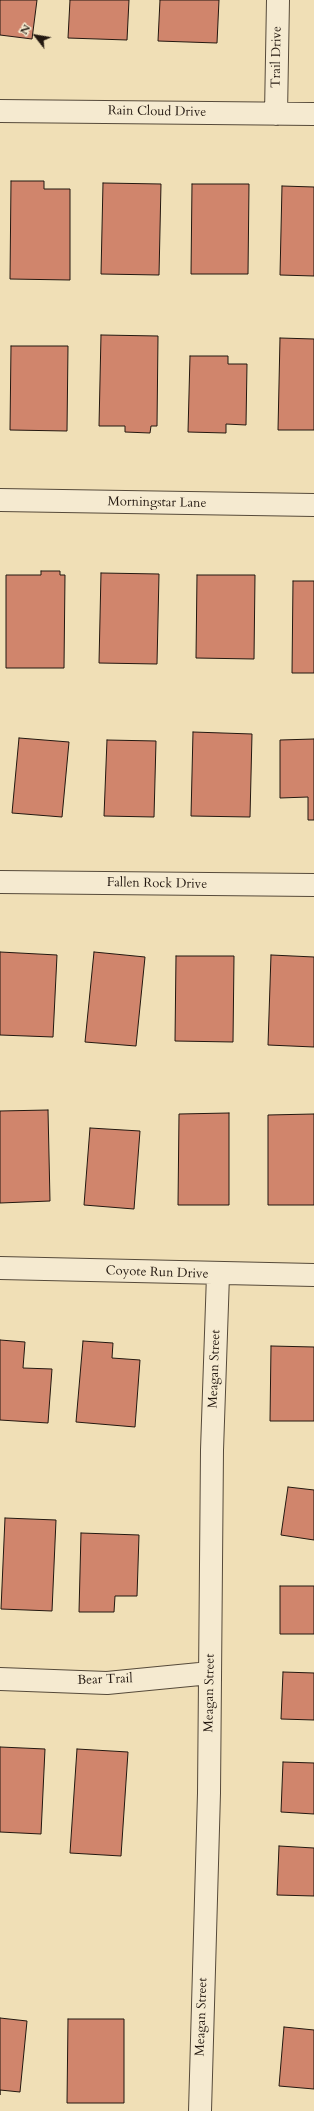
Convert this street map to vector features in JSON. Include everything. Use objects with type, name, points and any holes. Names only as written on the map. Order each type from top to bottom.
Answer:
[{"type":"street","name":"Trail Drive","points":[[276,114],[278,0]]},
{"type":"street","name":"Rain Cloud Drive","points":[[0,111],[314,114]]},
{"type":"street","name":"Morningstar Lane","points":[[0,500],[314,506]]},
{"type":"street","name":"Fallen Rock Drive","points":[[0,882],[314,885]]},
{"type":"street","name":"Coyote Run Drive","points":[[0,1268],[218,1275],[314,1276]]},
{"type":"street","name":"Meagan Street","points":[[200,2111],[210,1673],[212,1450],[218,1275]]},
{"type":"street","name":"Bear Trail","points":[[0,1679],[107,1683],[210,1673]]},
{"type":"building","points":[[0,0],[37,0],[32,39],[0,35]]},
{"type":"building","points":[[70,0],[129,0],[127,40],[68,38]]},
{"type":"building","points":[[160,0],[219,0],[217,43],[158,41]]},
{"type":"building","points":[[11,181],[44,181],[44,189],[70,189],[70,280],[10,279]]},
{"type":"building","points":[[103,183],[161,184],[159,275],[101,274]]},
{"type":"building","points":[[192,184],[249,184],[248,274],[191,274]]},
{"type":"building","points":[[282,186],[314,187],[314,276],[280,275]]},
{"type":"building","points":[[101,335],[158,336],[157,426],[151,426],[150,433],[125,432],[125,426],[99,426]]},
{"type":"building","points":[[280,338],[314,339],[314,430],[278,430]]},
{"type":"building","points":[[11,346],[68,346],[67,431],[10,430]]},
{"type":"building","points":[[190,356],[228,356],[228,364],[247,364],[246,425],[226,424],[226,433],[188,432]]},
{"type":"building","points":[[41,571],[60,571],[60,575],[65,575],[64,668],[6,668],[6,575],[41,575]]},
{"type":"building","points":[[101,573],[159,574],[157,664],[99,663]]},
{"type":"building","points":[[197,575],[255,575],[254,659],[196,658]]},
{"type":"building","points":[[293,581],[314,581],[314,673],[292,673]]},
{"type":"building","points":[[193,732],[252,734],[250,817],[191,816]]},
{"type":"building","points":[[19,738],[69,742],[62,817],[12,813]]},
{"type":"building","points":[[314,739],[314,820],[308,820],[308,797],[280,798],[280,740]]},
{"type":"building","points":[[107,740],[156,741],[154,817],[104,816]]},
{"type":"building","points":[[0,952],[57,955],[53,1037],[0,1035]]},
{"type":"building","points":[[94,952],[145,957],[136,1046],[85,1042]]},
{"type":"building","points":[[271,955],[314,957],[314,1047],[268,1045]]},
{"type":"building","points":[[176,956],[234,956],[233,1042],[175,1041]]},
{"type":"building","points":[[48,1110],[50,1201],[0,1203],[0,1111]]},
{"type":"building","points":[[229,1113],[229,1205],[178,1205],[179,1114]]},
{"type":"building","points":[[314,1114],[314,1205],[268,1205],[268,1115]]},
{"type":"building","points":[[90,1128],[140,1131],[134,1209],[84,1205]]},
{"type":"building","points":[[0,1340],[25,1342],[23,1368],[52,1369],[48,1423],[0,1420]]},
{"type":"building","points":[[83,1341],[113,1343],[112,1358],[140,1360],[135,1427],[76,1422]]},
{"type":"building","points":[[271,1346],[314,1347],[314,1421],[270,1421]]},
{"type":"building","points":[[288,1487],[314,1490],[314,1540],[281,1535]]},
{"type":"building","points":[[5,1518],[56,1520],[52,1611],[1,1609]]},
{"type":"building","points":[[81,1533],[139,1535],[137,1596],[115,1596],[114,1612],[79,1612]]},
{"type":"building","points":[[280,1586],[314,1586],[314,1634],[280,1634]]},
{"type":"building","points":[[283,1672],[314,1673],[314,1720],[281,1719]]},
{"type":"building","points":[[0,1747],[45,1749],[41,1834],[0,1832]]},
{"type":"building","points":[[77,1749],[128,1752],[121,1856],[70,1853]]},
{"type":"building","points":[[283,1762],[314,1763],[314,1814],[281,1812]]},
{"type":"building","points":[[279,1846],[314,1848],[314,1896],[277,1895]]},
{"type":"building","points":[[0,2018],[27,2021],[20,2092],[0,2090]]},
{"type":"building","points":[[68,2019],[124,2019],[124,2103],[67,2103]]},
{"type":"building","points":[[284,2027],[314,2030],[314,2089],[279,2086]]}]
